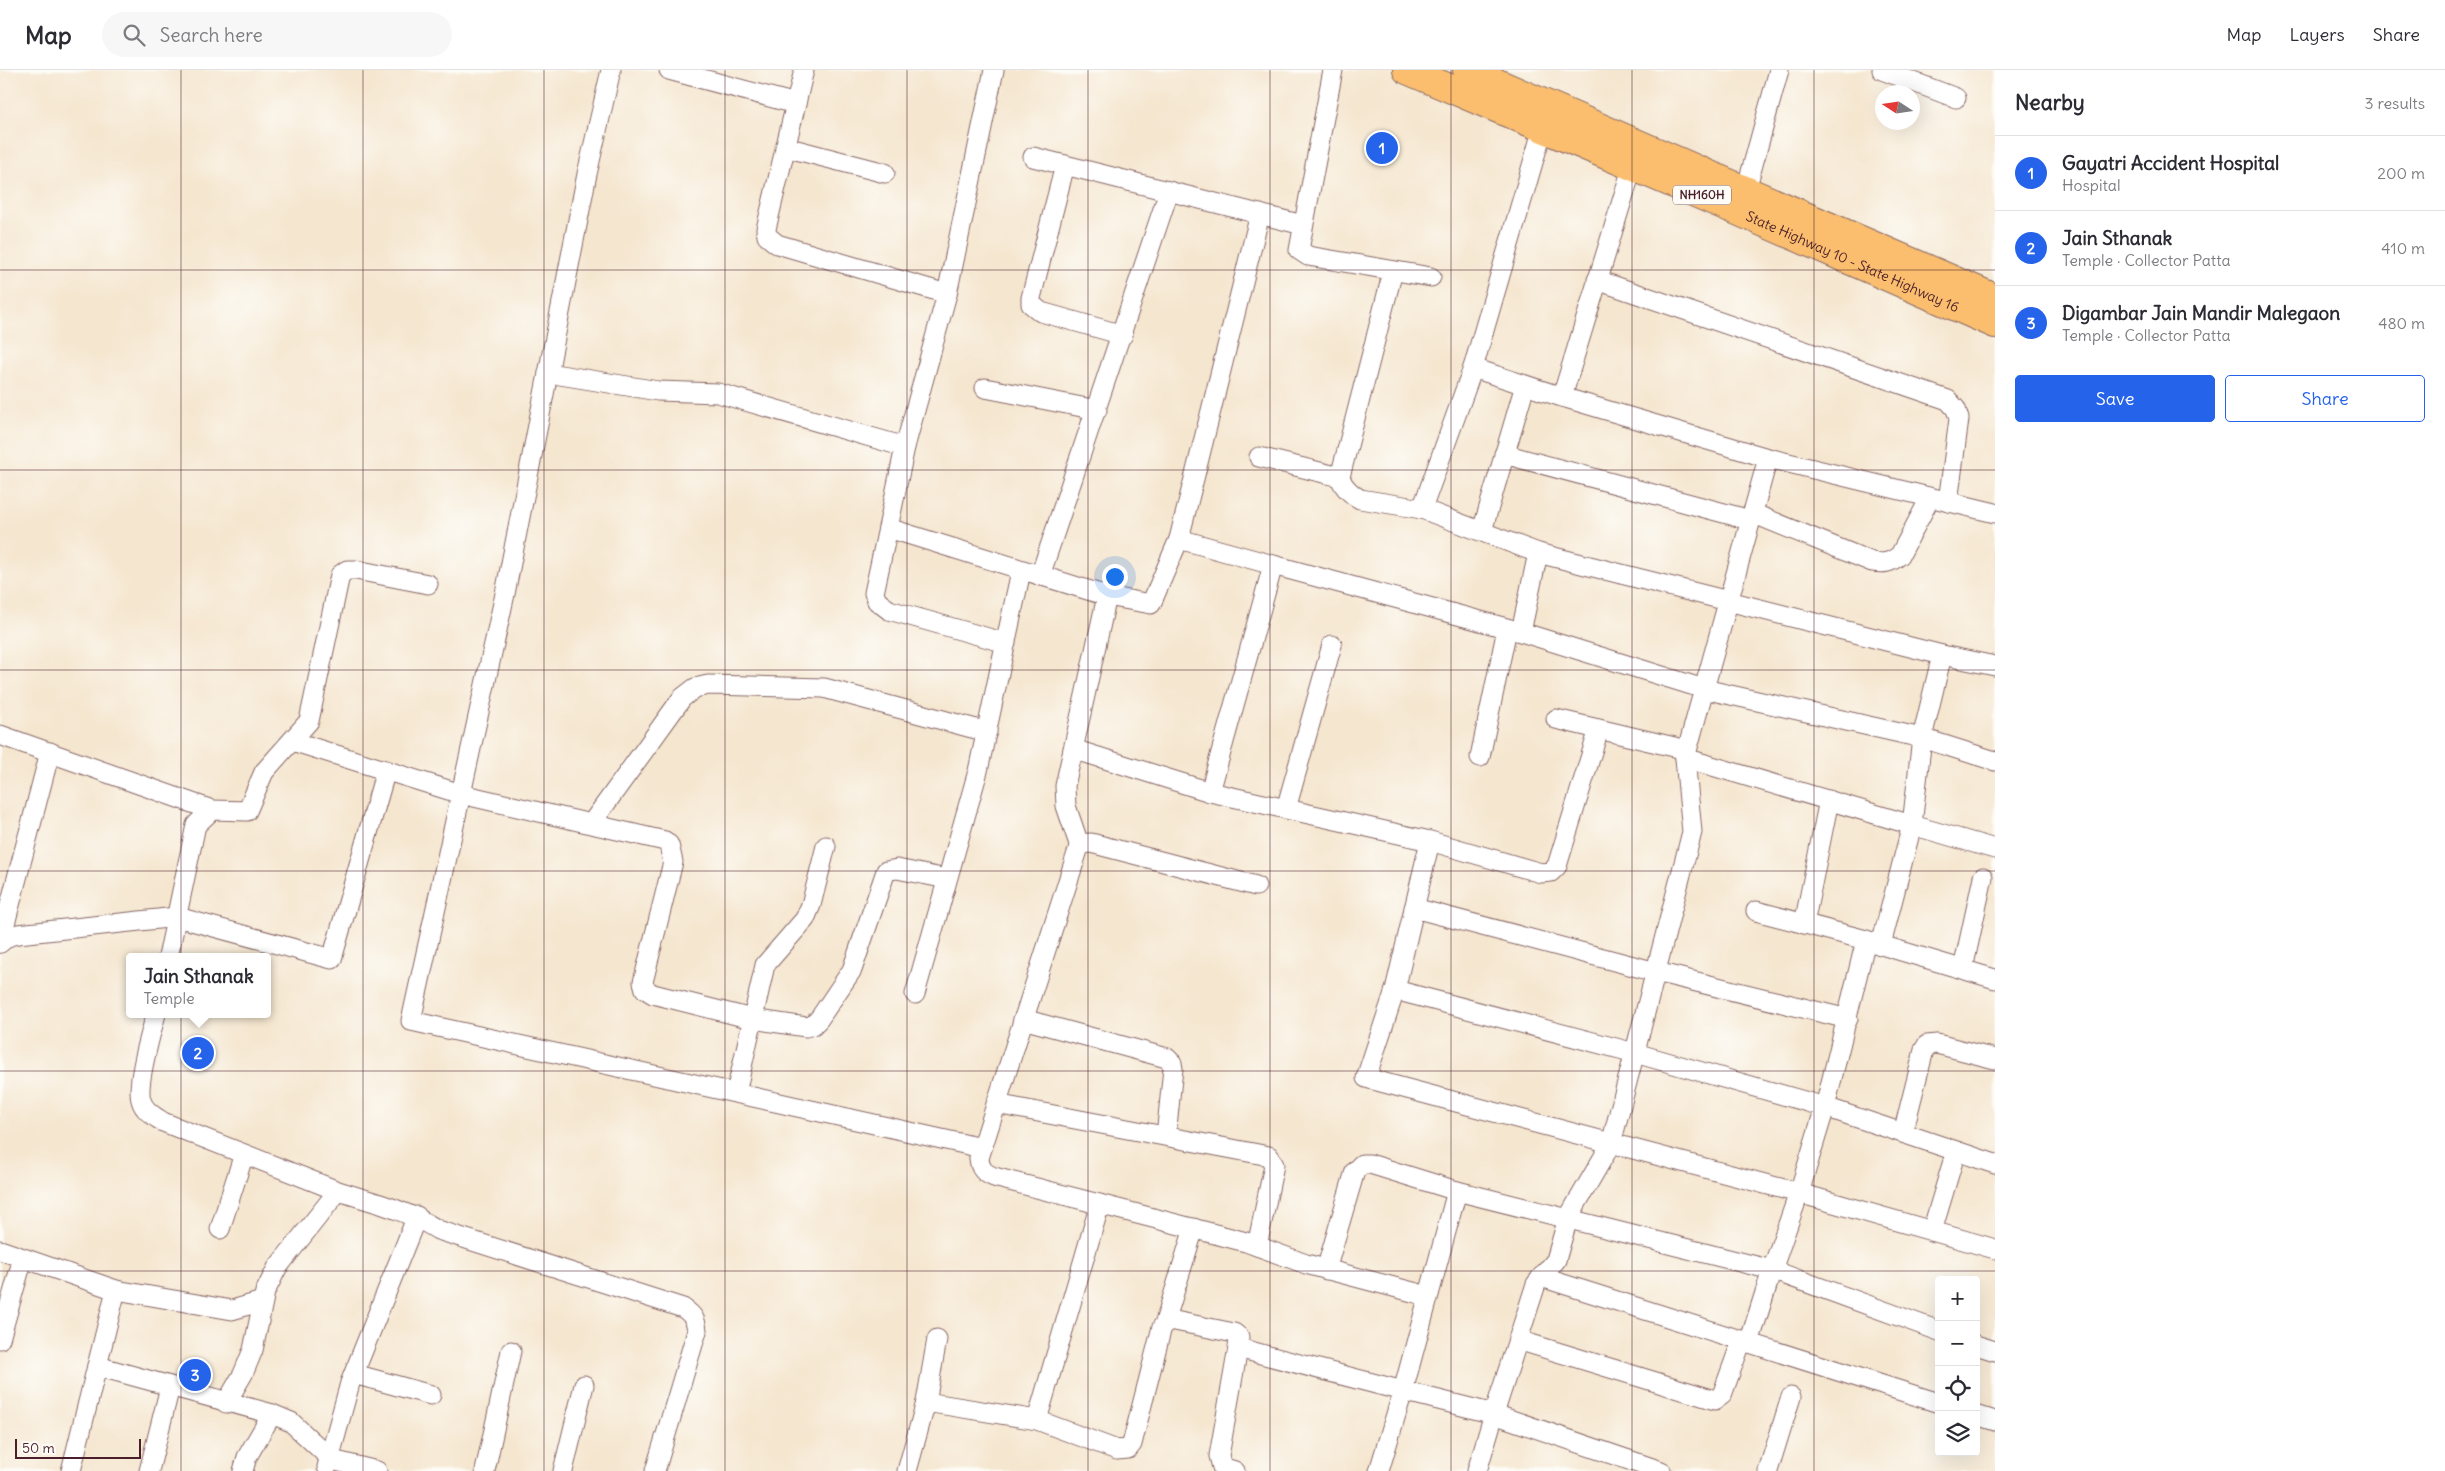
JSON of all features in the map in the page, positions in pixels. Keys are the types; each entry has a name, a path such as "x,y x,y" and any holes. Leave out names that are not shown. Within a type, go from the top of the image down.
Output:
{"highway":[{"name":"State Highway 10 - State Highway 16","path":"1407,70 1543,128 1746,190 1995,298"},
{"name":"State Highway 10 - State Highway 16","path":"1467,70 1636,155 1995,324"}],"street":[{"path":"611,70 587,174 505,594 411,1021 982,1148"},
{"path":"669,70 796,104"},
{"path":"804,70 766,229 771,240 777,244 947,294"},
{"path":"994,70 947,294 905,447 874,593 877,601 889,610 1006,643"},
{"path":"1333,70 1299,244 1302,254 1431,277"},
{"path":"1746,190 1780,70"},
{"path":"1882,70 1956,98"},
{"path":"1422,509 1473,368 1543,128"},
{"path":"786,147 885,172"},
{"path":"1562,397 1636,155"},
{"path":"1033,157 1303,225"},
{"path":"1065,165 1031,304 1041,312 1122,335"},
{"path":"1040,576 1169,191"},
{"path":"888,528 1107,596 1151,604 1179,539 1260,214"},
{"path":"1393,271 1340,477 1347,489 1360,499 1422,509 1538,553 1942,655 1995,666"},
{"path":"1504,454 1751,517 1882,564 1892,562 1900,555 1939,500 1959,419 1956,409 1948,400 1597,280"},
{"path":"1473,368 1562,397 1768,458 1995,513"},
{"path":"548,373 658,391 718,393 905,447"},
{"path":"1482,531 1525,385"},
{"path":"985,388 1097,410"},
{"path":"1260,457 1340,477"},
{"path":"1477,1471 1536,1284 1556,1260 1568,1218 1611,1144 1692,832 1686,754 1768,458"},
{"path":"1179,539 1514,631 1704,689 1922,738 1995,762"},
{"path":"1480,757 1514,631 1538,553"},
{"path":"1210,792 1273,565"},
{"path":"0,735 212,810 248,811 264,772 310,721 340,575 347,570 356,570 428,584"},
{"path":"915,994 987,732 1021,570"},
{"path":"1107,596 1073,749 1065,796 1066,806 1079,844 982,1148 980,1167 986,1174 1194,1228 1258,1246 1326,1270 1428,1296"},
{"path":"1286,809 1332,645"},
{"path":"1518,1340 1714,1400 1722,1395 1746,1342 1799,1193 1825,1107 1848,1019 1912,825 1922,738 1942,655"},
{"path":"591,824 682,698 695,688 721,685 824,688 987,732"},
{"path":"1556,719 1599,729 1686,754 1829,800 1995,849"},
{"path":"1073,749 1210,792 1430,842 1541,873 1551,872 1557,866 1599,729"},
{"path":"292,741 461,794 665,841 670,845 672,862 643,982 645,990 653,994 752,1019 806,1026 813,1025 819,1019 852,970 886,871 897,869 947,879"},
{"path":"0,943 50,752"},
{"path":"0,943 9,936 18,934 176,917 332,959 386,770"},
{"path":"1804,924 1829,800"},
{"path":"169,953 196,825 212,810"},
{"path":"1430,842 1394,990 1366,1078 1799,1193 1995,1249"},
{"path":"1079,844 1091,843 1256,886"},
{"path":"736,1093 765,965 808,913 826,846"},
{"path":"1963,969 1983,878"},
{"path":"1414,908 1656,972 1848,1019"},
{"path":"1756,911 1874,943 1995,979"},
{"path":"1394,990 1635,1053 1825,1107 1995,1164"},
{"path":"155,1018 140,1085 141,1100 149,1113 163,1122 338,1191 417,1216 438,1230 683,1308 691,1314 696,1321 697,1331 655,1471"},
{"path":"1023,1019 1167,1058 1172,1063 1173,1069 1166,1136"},
{"path":"1902,1133 1924,1050 1927,1045 1937,1044 1995,1059"},
{"path":"996,1104 1263,1154 1272,1160 1274,1165 1258,1246"},
{"path":"1932,1231 1956,1151"},
{"path":"220,1229 244,1154"},
{"path":"1326,1270 1358,1166 1370,1164 1456,1191 1772,1270 1935,1330"},
{"path":"226,1403 243,1374 253,1350 264,1292 277,1268 338,1191"},
{"path":"1379,1471 1403,1391 1456,1191"},
{"path":"1036,1420 1100,1204"},
{"path":"328,1464 354,1374 417,1216"},
{"path":"926,1402 1036,1420 1117,1450 1128,1449 1132,1444 1162,1327 1194,1228"},
{"path":"0,1250 116,1290 232,1310 262,1301"},
{"path":"0,1339 23,1258"},
{"path":"1542,1277 1935,1402"},
{"path":"71,1471 116,1290"},
{"path":"1165,1322 1170,1320 1234,1333 1239,1337 1219,1456 1222,1467 1235,1471"},
{"path":"907,1471 926,1402 937,1339"},
{"path":"1980,1346 1995,1351"},
{"path":"1238,1348 1494,1414 1661,1471"},
{"path":"485,1471 511,1351"},
{"path":"97,1366 226,1403 272,1414 291,1422 328,1464 377,1471"},
{"path":"354,1374 431,1395"},
{"path":"564,1471 584,1385"},
{"path":"149,1471 170,1387"},
{"path":"1768,1471 1790,1397"},
{"path":"243,1471 247,1457 272,1414"},
{"path":"1980,1416 1995,1421"}],"place":[{"name":"Gayatri Accident Hospital","path":"1382,148"},
{"name":"Jain Sthanak","path":"198,1053"},
{"name":"Digambar Jain Mandir Malegaon","path":"195,1375"}]}
